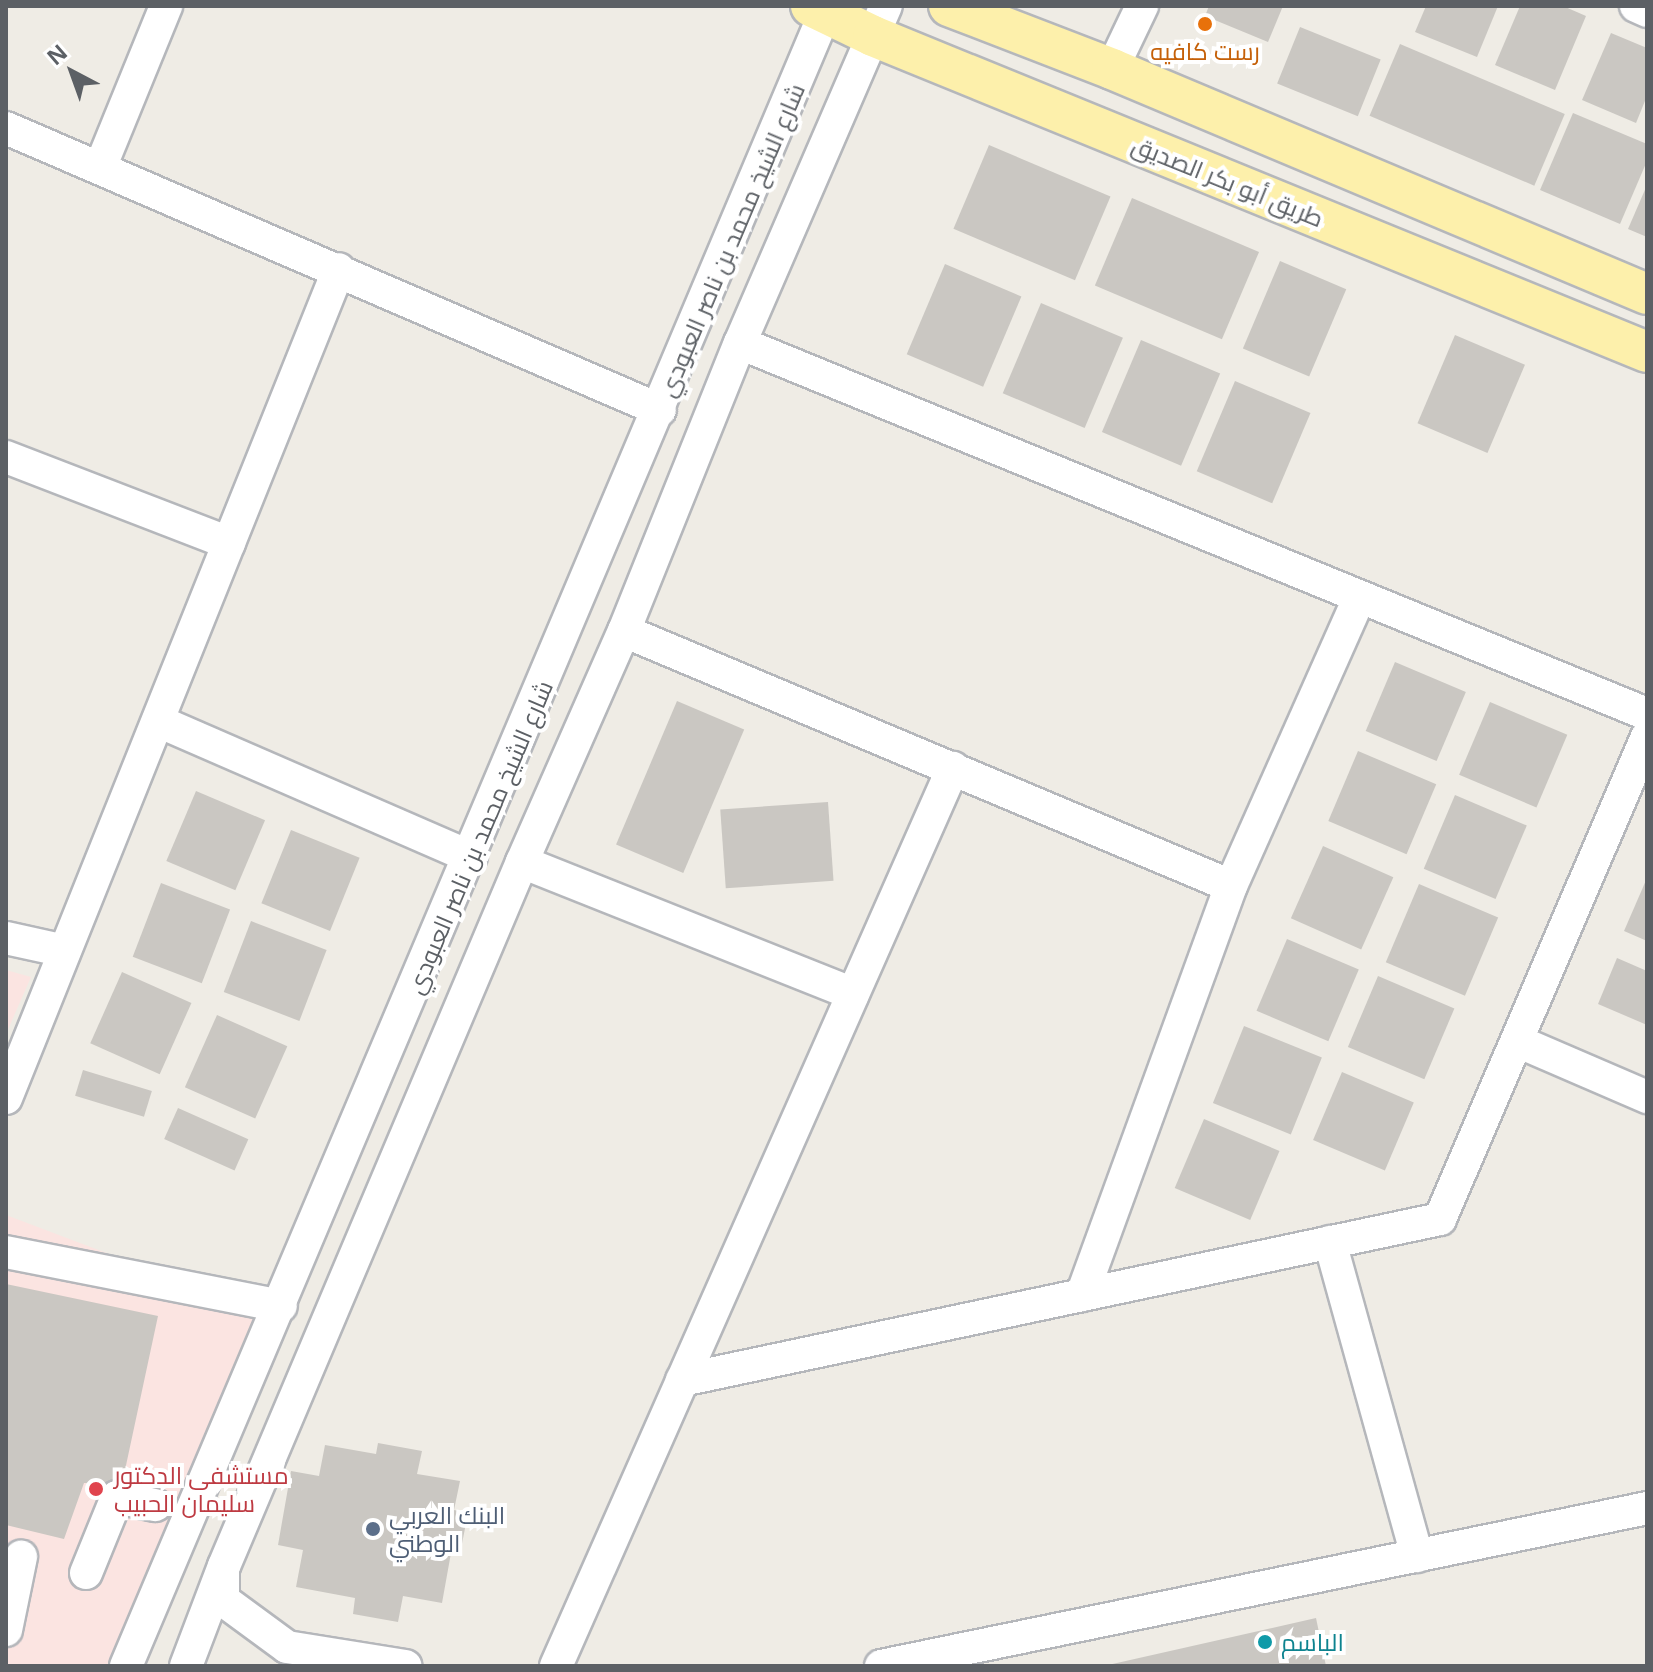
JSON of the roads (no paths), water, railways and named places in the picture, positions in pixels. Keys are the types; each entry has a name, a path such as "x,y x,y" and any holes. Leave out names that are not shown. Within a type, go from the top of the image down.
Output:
{"main road":[{"path":"949,6 1112,69 1647,294"},
{"name":"طريق أبو بكر الصديق","path":"822,8 880,21 1647,352"}],"street":[{"path":"100,168 166,6"},
{"path":"1112,69 1142,6"},
{"path":"1636,6 1647,11"},
{"name":"شارع الشيخ محمد بن ناصر العبودي","path":"126,1666 660,410 822,8"},
{"name":"شارع الشيخ محمد بن ناصر العبودي","path":"186,1666 224,1566 522,862 624,631 740,343 880,21"},
{"path":"6,128 660,410"},
{"path":"6,1098 339,269"},
{"path":"740,343 1647,714"},
{"path":"6,457 229,543"},
{"path":"1082,1295 1231,886 1359,598"},
{"path":"624,631 1231,886"},
{"path":"158,721 471,857"},
{"path":"682,1380 1440,1219 1647,737"},
{"path":"556,1666 953,768"},
{"path":"522,862 853,994"},
{"path":"6,938 65,951"},
{"path":"1517,1041 1647,1097"},
{"path":"1330,1242 1417,1556"},
{"path":"6,1252 281,1306"},
{"path":"86,1573 117,1497 155,1505"},
{"path":"881,1666 1647,1508"},
{"path":"6,1630 21,1557"},
{"path":"224,1566 223,1600 287,1647 405,1666"}],"place":[{"name":"رست كافيه","path":"1205,24"},
{"name":"مستشفى الدكتور سليمان الحبيب","path":"96,1489"},
{"name":"البنك العربي الوطني","path":"373,1529"},
{"name":"الباسم","path":"1265,1642"}]}
